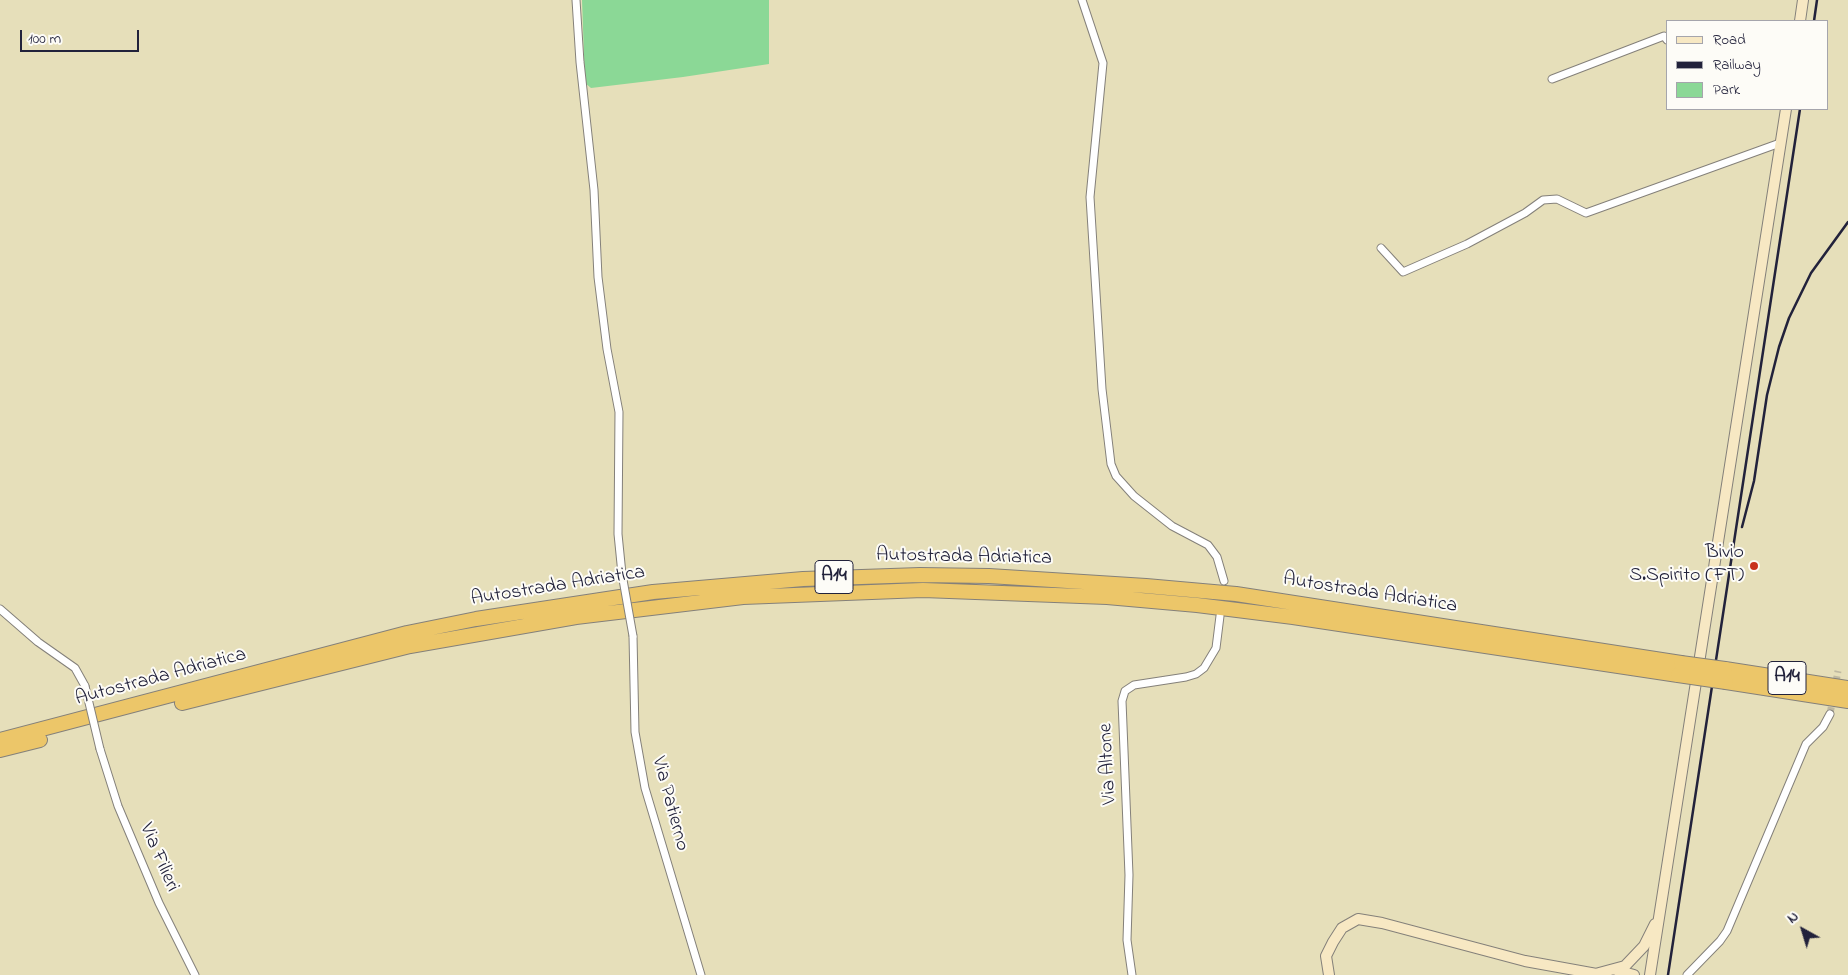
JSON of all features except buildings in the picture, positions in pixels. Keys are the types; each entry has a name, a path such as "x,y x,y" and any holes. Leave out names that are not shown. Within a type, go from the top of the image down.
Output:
{"highway":[{"name":"Autostrada Adriatica","path":"0,740 389,638 476,618 653,592 803,579 920,575 989,576 1236,594 1679,669"},
{"name":"Autostrada Adriatica","path":"0,750 410,646 576,617 742,597 923,590 1107,597 1293,617 1726,676 1848,688"},
{"name":"Autostrada Adriatica","path":"1726,676 1848,701"}],"main road":[{"path":"1800,20 1803,0"},
{"path":"1650,975 1786,110"},
{"path":"1327,974 1326,956 1333,942 1342,928 1358,919 1382,923 1524,961 1600,974 1625,966 1644,946 1660,914"},
{"path":"1615,970 1634,975"}],"street":[{"name":"Via Patierno","path":"576,0 579,53 594,190 598,277 607,349 619,412 618,534 622,574 633,636 634,732 645,788 701,975"},
{"path":"1082,0 1103,63 1090,197 1102,389 1110,464 1116,476 1134,496 1172,526 1208,545 1217,558 1224,581"},
{"path":"1552,79 1664,36 1666,39"},
{"path":"1381,248 1403,272 1467,244 1525,213 1543,200 1557,198 1586,213 1780,143"},
{"name":"Via Filieri","path":"0,609 38,642 75,668 85,686 100,749 118,806 159,903 194,975"},
{"name":"Via Altone","path":"1132,975 1127,940 1129,875 1122,701 1125,691 1134,686 1186,677 1196,674 1204,668 1216,648 1220,616"},
{"path":"1687,975 1720,941 1726,931 1806,744 1823,727 1830,714"}],"green space":[{"path":"582,0 769,0 769,64 591,88 585,83"}],"tunnel":[{"path":"1830,714 1838,671"}],"railway":[{"path":"1814,20 1817,0"},
{"path":"1668,975 1800,110"},
{"path":"1742,527 1754,481 1767,395 1779,347 1789,318 1811,273 1848,222"}],"place":[{"name":"Bivio S.Spirito (FT)","path":"1754,566"}]}
